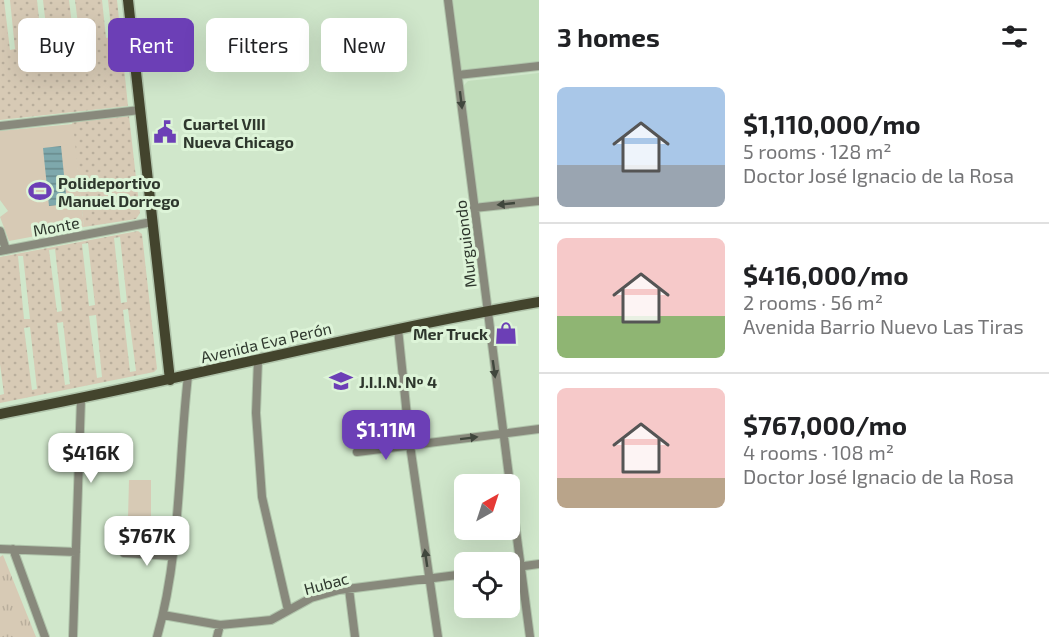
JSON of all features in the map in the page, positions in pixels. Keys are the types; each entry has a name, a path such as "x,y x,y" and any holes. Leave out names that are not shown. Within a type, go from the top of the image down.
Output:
{"main road":[{"path":"128,0 170,380"},
{"name":"Avenida Eva Perón","path":"0,414 170,380 398,328 539,302"}],"street":[{"name":"Murguiondo","path":"448,0 509,474"},
{"path":"458,75 539,66"},
{"path":"0,126 140,110"},
{"path":"474,208 539,201"},
{"name":"Monte","path":"3,250 152,222"},
{"path":"0,231 3,250"},
{"path":"398,328 410,445 438,637"},
{"path":"258,360 256,413 262,496 288,610"},
{"path":"157,637 163,615 172,556 188,376"},
{"path":"73,637 81,399"},
{"path":"357,452 539,429"},
{"path":"0,549 76,552"},
{"path":"13,549 45,637"},
{"path":"124,553 172,556"},
{"path":"520,567 539,564"},
{"name":"Murguiondo","path":"520,567 530,637"},
{"name":"Hubac","path":"163,615 220,625 271,620 311,598 349,590 454,576"},
{"path":"349,590 355,637"},
{"path":"217,637 220,625"}],"shaded area":[{"path":"453,0 539,0 539,65 464,72 461,67"},
{"path":"539,73 539,201 479,206 463,86 468,81"}],"green space":[{"path":"0,0 4,0 10,50 15,49 10,0 37,0 39,18 18,18 18,72 96,72 96,18 77,18 75,0 102,0 106,38 108,38 108,72 124,72 128,106 0,120"},
{"path":"43,0 69,0 71,18 45,18"},
{"path":"108,0 117,0 119,18 110,18"},
{"path":"129,116 140,213 136,219 84,227 72,122"},
{"name":"Polideportivo Manuel Dorrego","path":"73,124 84,227 9,241 0,217 8,211 0,200 0,131"},
{"path":"138,231 142,234 157,369 154,372 0,403 0,395 4,394 0,364 0,257","holes":["120,237 127,302 121,303 114,238","88,243 95,305 89,306 82,244","55,249 62,311 57,312 49,250","18,256 23,256 30,319 24,319","128,309 136,371 130,372 123,310","96,315 102,377 97,378 89,316","63,322 70,384 65,385 57,323","30,327 37,389 32,390 24,328"]},
{"path":"129,480 151,480 151,519 128,518"},
{"path":"3,555 36,637 0,637 0,557"}],"water":[{"path":"61,146 67,204 49,206 43,148"}],"place":[{"name":"Cuartel VIII Nueva Chicago","path":"165,132"},
{"name":"Polideportivo Manuel Dorrego","path":"40,191"},
{"name":"Mer Truck","path":"506,333"},
{"name":"J.I.I.N. Nº 4","path":"341,381"}]}
